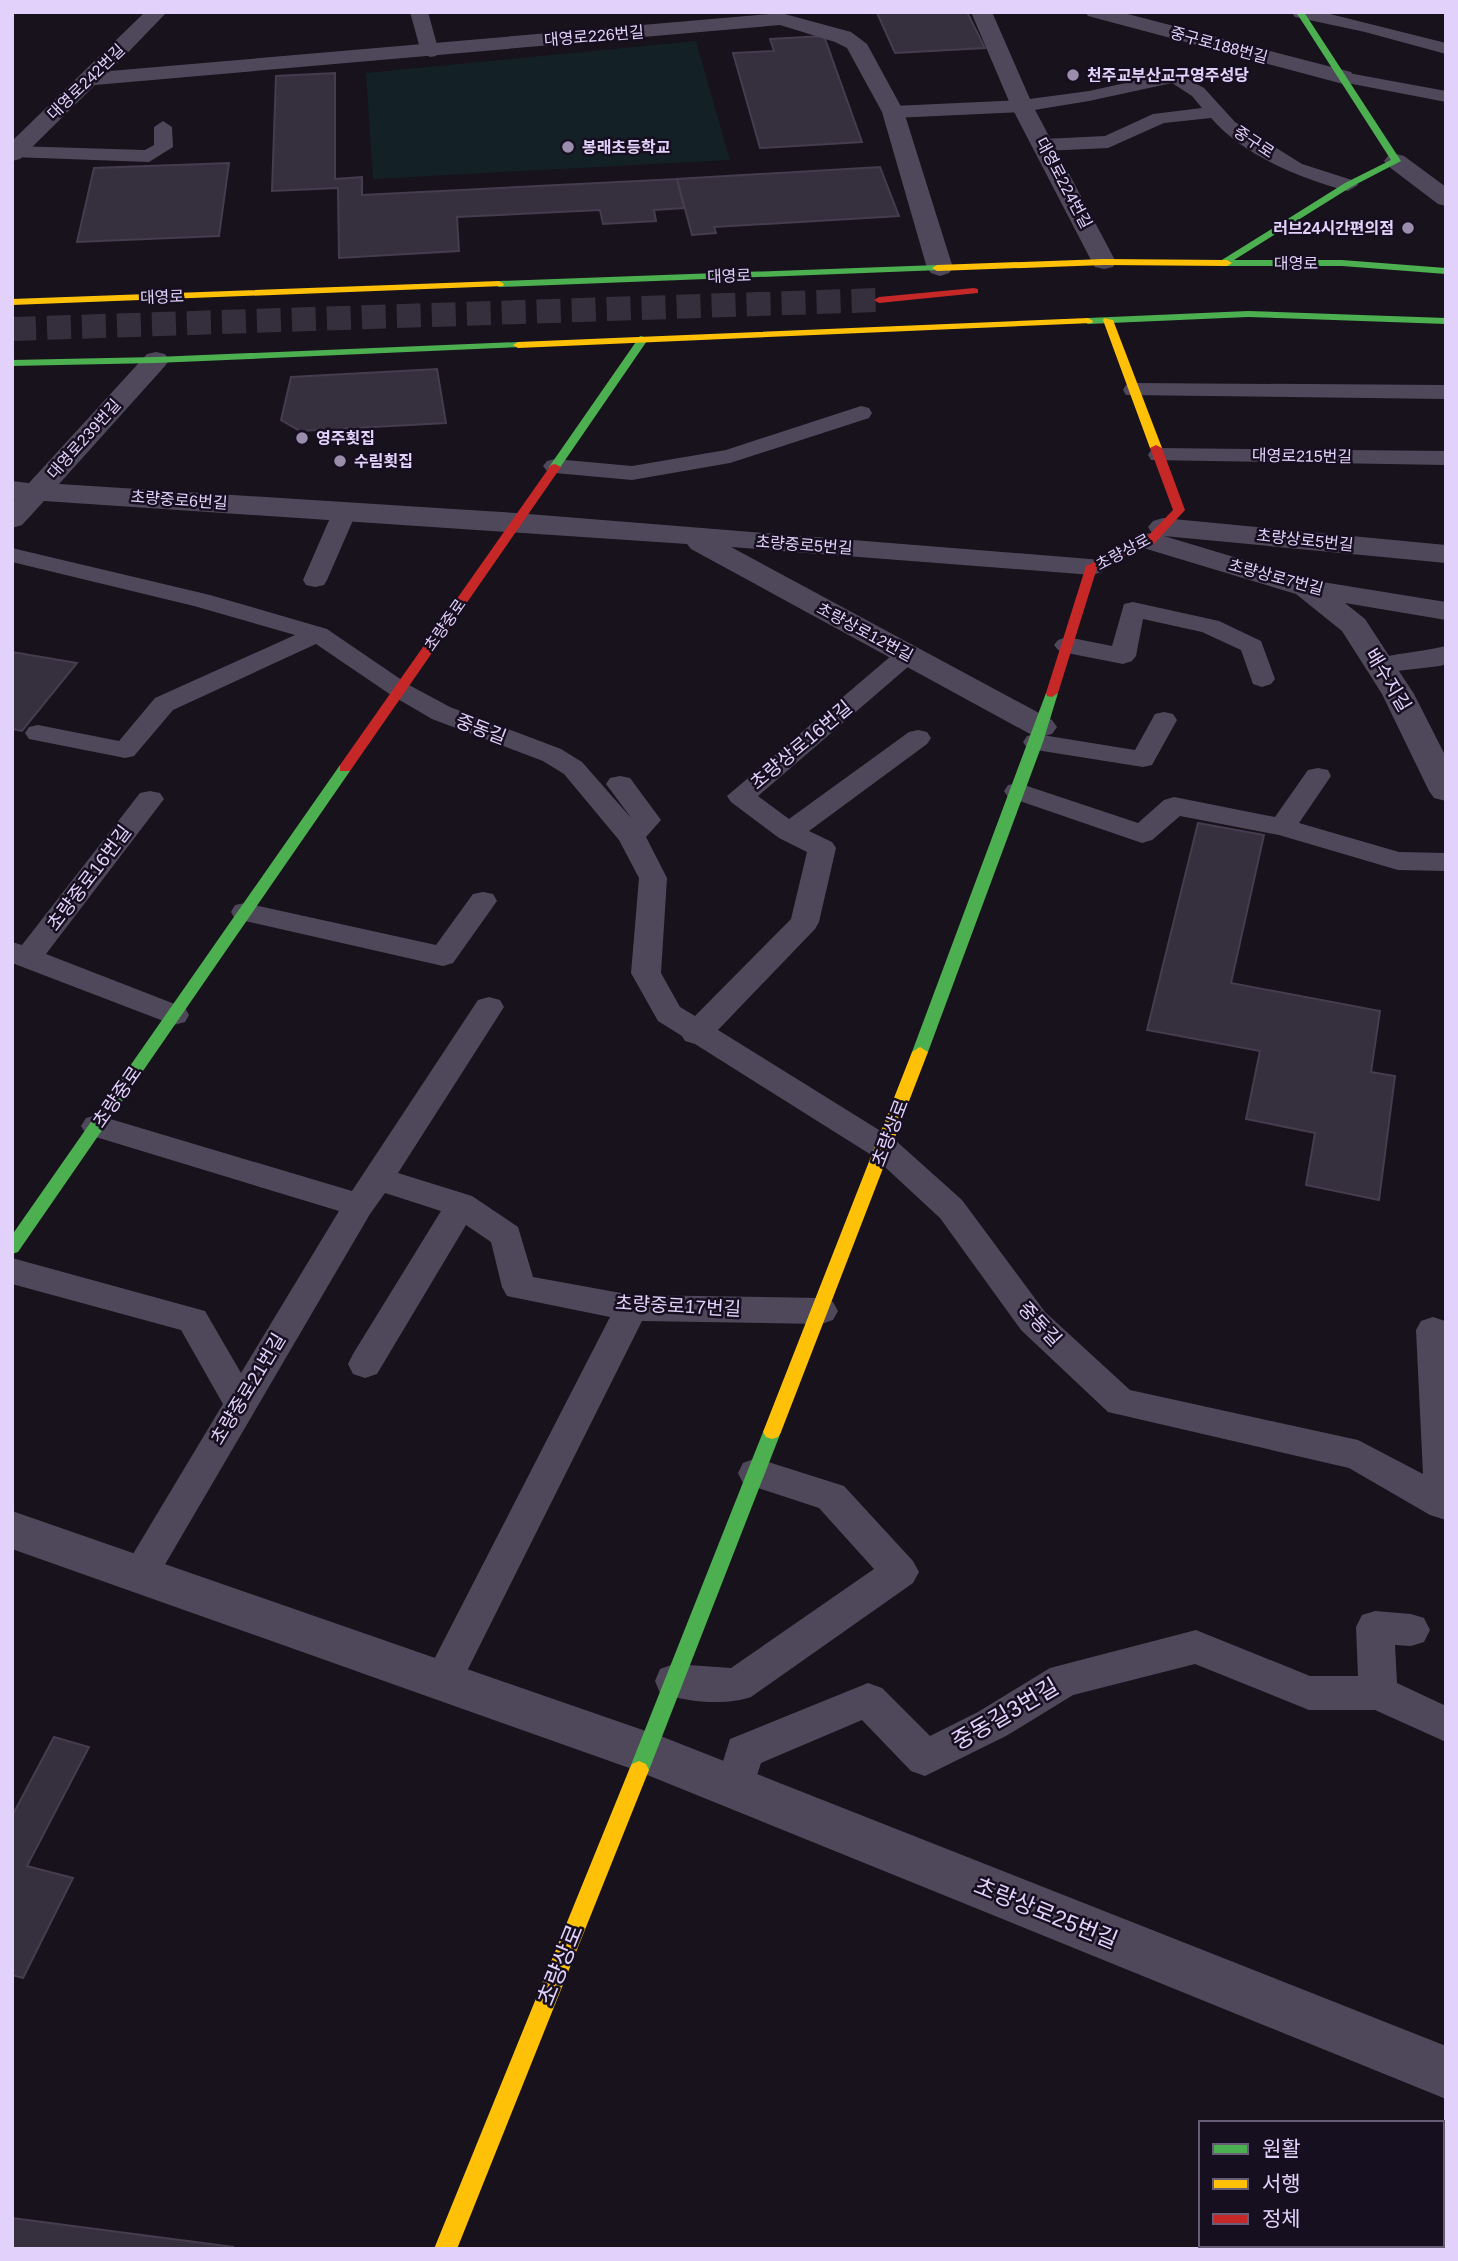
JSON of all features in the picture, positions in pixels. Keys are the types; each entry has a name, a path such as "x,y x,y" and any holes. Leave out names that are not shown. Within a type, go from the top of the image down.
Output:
{"main road":[{"path":"1222,263 1348,185 1396,161 1300,13"},
{"name":"대영로","path":"12,302 940,268 1101,270 1222,263 1342,263 1446,271"},
{"path":"989,297 879,300 989,297"},
{"path":"1043,306 1446,321"},
{"path":"12,363 156,360 1248,314"},
{"name":"초량상로","path":"445,2249 646,1752 884,1149 1039,735 1092,566 1157,534 1179,510 1108,320"},
{"name":"초량중로","path":"12,1248 644,338"}],"street":[{"name":"대영로242번길","path":"13,153 157,12"},
{"name":"대영로224번길","path":"981,12 1022,106 1090,230 1101,270"},
{"name":"중구로188번길","path":"1095,12 1125,15 1343,77"},
{"name":"대영로226번길","path":"90,79 430,52 537,32 781,19 843,37 856,44 893,112 940,268"},
{"path":"1396,161 1446,199"},
{"name":"대영로239번길","path":"12,519 25,491 156,360"},
{"name":"초량중로6번길","path":"25,491 516,522"},
{"name":"초량중로5번길","path":"516,522 1092,566"},
{"name":"초량상로5번길","path":"1157,534 1446,554"},
{"name":"초량상로7번길","path":"1157,534 1306,588 1446,611"},
{"name":"초량상로12번길","path":"689,536 907,655 1039,735"},
{"name":"배수지길","path":"1306,588 1354,625 1398,694 1446,791"},
{"path":"12,1530 646,1752"},
{"name":"초량상로25번길","path":"646,1752 1446,2073"}],"lane":[{"path":"419,12 430,52"},
{"path":"1300,13 1368,27 1446,49"},
{"name":"중구로","path":"1022,106 1088,96 1175,77 1198,92 1228,126 1295,169 1348,185"},
{"path":"1343,77 1446,97"},
{"path":"893,112 1022,106"},
{"path":"1044,145 1108,142 1160,118 1214,112"},
{"name":"대영로242번길","path":"13,153 149,156 164,147 163,127"},
{"path":"1134,390 1446,391"},
{"path":"555,466 632,473 730,456 861,413"},
{"name":"대영로215번길","path":"1159,455 1446,458"},
{"path":"315,580 345,511"},
{"name":"중동길","path":"12,555 201,600 318,634 400,690 453,719 552,755 573,768 631,836 653,878 646,973 669,1014 696,1034 884,1149 951,1209 1033,1321 1120,1402 1358,1455 1444,1505"},
{"path":"1067,645 1123,656 1133,609 1210,626 1252,646 1262,679"},
{"path":"38,733 125,750 164,704 318,634"},
{"path":"1380,665 1446,654"},
{"name":"초량상로16번길","path":"696,1034 805,922 822,848 789,832 741,796 907,655"},
{"path":"1039,735 1143,759 1164,720"},
{"path":"789,832 918,738"},
{"path":"1282,827 1318,776"},
{"path":"620,784 647,820 631,836"},
{"path":"1018,791 1142,834 1174,806 1282,827 1398,861 1446,862"},
{"name":"초량중로16번길","path":"150,799 20,955 174,1016"},
{"path":"245,912 443,956 483,901"},
{"path":"368,1192 489,1007"},
{"name":"초량중로17번길","path":"97,1126 368,1192 461,1205 506,1236 519,1287 632,1308 821,1311"},
{"name":"초량중로21번길","path":"140,1574 368,1192"},
{"path":"365,1364 461,1205"},
{"path":"12,1270 194,1320 240,1403"},
{"path":"442,1681 632,1308"},
{"path":"1433,1331 1444,1505"},
{"path":"674,1681 737,1685 900,1572 831,1497 756,1473"},
{"path":"1378,1693 1375,1627 1411,1630"},
{"name":"중동길3번길","path":"735,1787 744,1752 868,1700 925,1758 992,1724 1064,1680 1196,1647 1309,1693 1378,1693 1446,1725"}],"shaded area":[{"path":"696,41 730,160 373,179 366,73"}],"building":[{"path":"967,12 985,48 895,53 877,13"},
{"path":"824,36 862,142 760,148 733,53 774,51 770,39"},
{"path":"335,73 335,179 362,177 362,195 677,179 684,208 654,210 656,221 603,224 600,210 457,217 459,251 339,258 338,188 272,191 276,76"},
{"path":"229,163 219,236 77,242 94,168"},
{"path":"880,167 899,216 714,227 716,233 692,235 677,179"},
{"path":"437,369 446,423 300,431 281,420 291,377"},
{"path":"12,652 77,663 22,731 12,729"},
{"path":"1198,823 1264,835 1231,983 1380,1011 1371,1072 1395,1076 1379,1200 1306,1185 1315,1133 1246,1119 1260,1051 1147,1030"},
{"path":"54,1737 89,1747 27,1866 73,1878 23,1978 12,1975 12,1816"},
{"path":"12,2218 233,2247 233,2249 12,2249"}],"tunnel":[{"path":"12,329 879,300"}],"traffic: fast":[{"path":"1222,263 1348,185 1396,161 1300,12"},
{"path":"1227,263 1342,263 1446,271"},
{"path":"499,284 937,268"},
{"path":"1088,321 1248,314 1446,321"},
{"path":"555,467 644,338"},
{"path":"12,363 156,360 518,345"},
{"path":"920,1052 1052,693"},
{"path":"12,1248 345,768"},
{"path":"639,1770 772,1432"}],"traffic: slow":[{"path":"937,268 1104,262 1227,263"},
{"path":"12,302 499,284"},
{"path":"1108,320 1156,448"},
{"path":"518,345 1088,321"},
{"path":"772,1432 920,1052"},
{"path":"445,2249 639,1770"}],"traffic: jam":[{"path":"879,300 974,291"},
{"path":"1052,693 1092,566 1150,541 1179,510 1156,448"},
{"path":"345,768 555,467"}],"place":[{"name":"천주교부산교구영주성당","path":"1073,75"},
{"name":"봉래초등학교","path":"568,147"},
{"name":"러브24시간편의점","path":"1408,228"},
{"name":"영주횟집","path":"302,438"},
{"name":"수림횟집","path":"340,461"}]}
